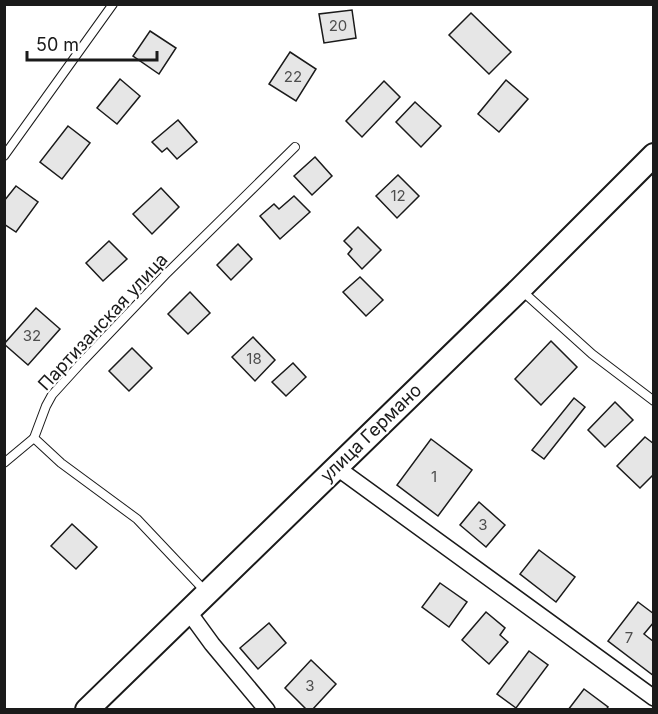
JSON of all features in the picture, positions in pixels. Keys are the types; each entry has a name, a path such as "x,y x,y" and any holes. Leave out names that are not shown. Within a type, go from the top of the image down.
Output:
{"main road":[{"name":"улица Германо","path":"87,710 520,289 654,155"}],"street":[{"path":"336,467 654,698"},
{"path":"188,611 212,644 267,710"}],"lane":[{"path":"4,156 113,4"},
{"name":"Партизанская улица","path":"34,438 52,395 165,275 295,147"},
{"path":"520,289 592,354 654,401"},
{"path":"4,463 34,438 61,463 137,519 206,593"}],"building":[{"path":"352,10 356,38 324,43 319,14"},
{"path":"471,13 511,52 489,74 449,35"},
{"path":"150,31 176,48 159,74 133,56"},
{"path":"290,52 316,69 296,101 269,84"},
{"path":"120,79 140,96 117,124 97,108"},
{"path":"506,80 528,99 499,132 478,114"},
{"path":"384,81 400,97 362,137 346,121"},
{"path":"415,102 441,126 421,147 396,122"},
{"path":"178,120 197,142 177,159 167,148 162,152 152,142"},
{"path":"68,126 90,143 62,179 40,162"},
{"path":"315,157 332,176 312,195 294,176"},
{"path":"398,175 419,196 397,218 376,196"},
{"path":"16,186 38,202 16,232 4,224 4,201"},
{"path":"161,188 179,207 152,234 133,214"},
{"path":"294,196 310,212 280,239 260,216 274,204 279,209"},
{"path":"358,227 381,250 362,269 348,254 352,249 344,241"},
{"path":"109,241 127,259 103,281 86,263"},
{"path":"238,244 252,259 231,280 217,265"},
{"path":"360,277 383,300 366,316 343,292"},
{"path":"190,292 210,313 188,334 168,314"},
{"path":"36,308 60,329 28,365 4,344"},
{"path":"253,337 275,360 255,381 232,357"},
{"path":"551,341 577,367 541,405 515,379"},
{"path":"132,348 152,368 129,391 109,371"},
{"path":"293,363 306,377 286,396 272,382"},
{"path":"574,398 585,407 544,459 532,450"},
{"path":"615,402 633,420 605,447 588,430"},
{"path":"645,437 654,444 654,474 640,488 617,466"},
{"path":"431,439 472,470 438,516 397,485"},
{"path":"479,502 505,525 486,547 460,525"},
{"path":"72,524 97,547 76,569 51,546"},
{"path":"539,550 575,577 556,602 520,574"},
{"path":"440,583 467,602 449,627 422,607"},
{"path":"638,602 654,614 654,622 644,634 654,642 654,676 608,641"},
{"path":"486,612 505,628 500,635 508,642 489,664 462,640"},
{"path":"269,623 286,643 258,669 240,648"},
{"path":"529,651 548,665 516,708 497,694"},
{"path":"311,660 336,684 312,710 307,710 285,688"},
{"path":"584,689 608,707 606,710 568,710"}]}
